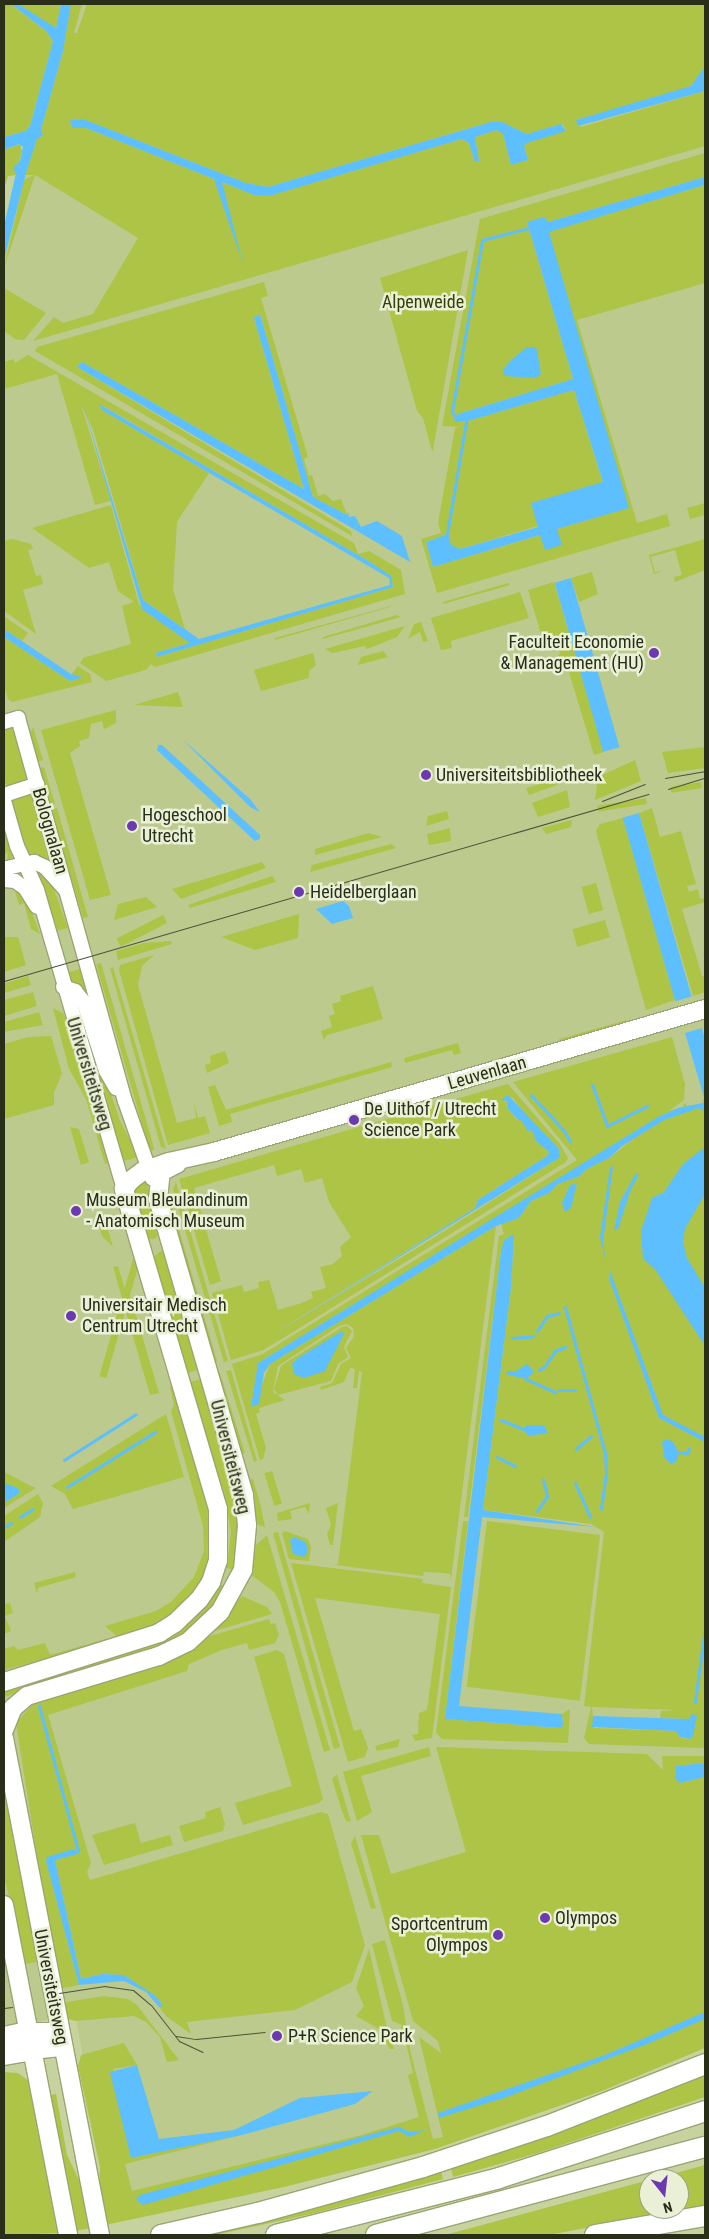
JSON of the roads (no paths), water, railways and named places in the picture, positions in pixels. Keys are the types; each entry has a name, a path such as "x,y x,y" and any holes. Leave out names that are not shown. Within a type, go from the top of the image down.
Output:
{"highway":[{"path":"4,2037 29,2033"},
{"path":"4,2055 29,2033"},
{"path":"161,2235 284,2206 423,2167 547,2126 705,2064"},
{"path":"276,2235 499,2178 705,2111"},
{"path":"376,2235 700,2148"},
{"path":"595,2235 705,2216"}],"main road":[{"name":"Leuvenlaan","path":"149,1168 181,1161 701,1010"},
{"name":"Leuvenlaan","path":"158,1200 161,1172 181,1161"},
{"path":"124,1189 136,1174 149,1168"},
{"name":"Universiteitsweg","path":"4,1682 158,1632 174,1623 199,1600 211,1582 218,1561 218,1509 124,1189"},
{"name":"Universiteitsweg","path":"4,1730 13,1708 27,1696 159,1656 188,1642 220,1612 243,1570 247,1525 244,1495 158,1200"},
{"name":"Universiteitsweg","path":"4,1738 100,2235"},
{"name":"Universiteitsweg","path":"4,1905 68,2235"},
{"path":"29,2033 61,2040"}],"street":[{"name":"Bolognalaan","path":"4,722 18,718 85,958"},
{"path":"4,795 37,784"},
{"name":"Bolognalaan","path":"4,801 17,846 14,868 37,890 55,959"},
{"path":"14,868 34,862 45,867 65,890"},
{"path":"4,880 15,881 25,888 42,914"},
{"name":"Universiteitsweg","path":"85,958 125,1101 149,1168 158,1200"},
{"name":"Universiteitsweg","path":"55,959 124,1189"},
{"path":"63,987 75,992 84,1002 106,1071 125,1101"}],"water":[{"path":"11,4 18,4 56,28 61,4 71,4 63,51 41,130 43,135 37,139 26,173 4,260 4,226 16,173 13,168 20,161 23,147 19,144 4,150 4,137 26,131 30,126 53,41 46,31"},
{"path":"705,66 705,91 578,126 576,120 691,86"},
{"path":"83,119 246,183 268,187 491,122 502,122 527,134 561,124 566,131 527,143 524,146 528,160 511,165 503,134 497,130 475,137 479,161 475,162 469,143 462,139 269,196 254,195 222,182 243,264 214,179 86,128 72,128 70,120"},
{"path":"705,177 705,185 549,232 629,508 557,529 562,545 545,550 540,535 433,567 426,542 448,534 451,545 460,549 538,527 531,503 603,482 574,390 468,421 454,422 458,414 573,379 527,222 544,217 548,222"},
{"path":"260,314 313,497 347,515 348,512 349,517 355,516 361,527 377,521 402,536 410,562 77,367 82,362 304,489 254,318"},
{"path":"527,347 535,347 537,350 541,374 536,378 505,376 503,370 510,361"},
{"path":"82,401 143,600 199,639 390,585 389,578 102,410 99,404 370,562 391,576 393,587 157,657 156,653 190,643 142,609"},
{"path":"571,578 620,747 603,752 555,583"},
{"path":"4,629 71,674 83,677 70,681 4,637"},
{"path":"181,738 250,799 260,812 250,807"},
{"path":"158,745 162,745 260,835 260,839 255,841 157,750"},
{"path":"639,813 692,997 675,1001 623,818"},
{"path":"343,901 349,906 353,918 332,924 316,909"},
{"path":"702,1028 705,1040 705,1112 699,1108 664,1120 622,1146 609,1158 585,1170 580,1176 558,1184 549,1193 531,1201 519,1218 496,1226 270,1364 264,1373 259,1404 251,1407 258,1363 658,1117 678,1108 703,1103 704,1097 685,1033"},
{"path":"508,1095 559,1149 559,1158 270,1337 475,1208 478,1200 547,1156 549,1152 536,1141 532,1130 528,1131 521,1120 518,1120 508,1109 507,1101 501,1100"},
{"path":"705,1147 705,1194 685,1229 683,1242 687,1258 705,1288 705,1346 655,1269 643,1259 641,1231 652,1198 664,1192 683,1164"},
{"path":"613,1166 603,1242 606,1262 600,1237 610,1168"},
{"path":"636,1173 639,1175 631,1189 618,1229 614,1230 620,1202"},
{"path":"577,1183 571,1208 565,1212 562,1203 570,1185"},
{"path":"514,1234 511,1288 483,1510 596,1527 482,1517 459,1706 562,1714 563,1726 560,1728 445,1719 501,1251 504,1240"},
{"path":"610,1271 663,1415 705,1437 705,1442 659,1418 610,1281"},
{"path":"342,1331 344,1334 325,1371 304,1378 294,1374 292,1364 298,1358"},
{"path":"527,1364 534,1372 526,1379 506,1374 507,1371 516,1371"},
{"path":"527,1425 544,1425 548,1433 528,1436 523,1429"},
{"path":"667,1439 673,1442 679,1453 676,1462 671,1464 664,1457 662,1442"},
{"path":"7,1484 18,1488 20,1493 4,1503 4,1485"},
{"path":"294,1537 306,1542 308,1552 304,1557 293,1554 290,1540"},
{"path":"692,1714 697,1716 693,1736 690,1739 680,1737 676,1731 592,1727 593,1716 689,1719"},
{"path":"705,1763 705,1777 680,1783 675,1778 676,1766"},
{"path":"74,1849 77,1854 55,1860 81,1979 102,1974 124,1975 154,1995 162,2004 160,2008 146,1992 124,1981 79,1985 46,1861 47,1857"},
{"path":"705,2012 705,2019 647,2044 507,2097 439,2118 438,2113 605,2055"},
{"path":"137,2065 159,2139 234,2130 300,2098 373,2091 355,2104 242,2135 131,2158 110,2072"},
{"path":"399,2127 410,2132 425,2130 410,2137 399,2131 143,2205 136,2199 140,2195"}],"waterway":[{"path":"455,417 452,411 482,240 529,228"},
{"path":"447,534 466,422"},
{"path":"592,1084 607,1126 647,1106"},
{"path":"531,1095 565,1132 570,1142"},
{"path":"565,1307 605,1453 606,1473 601,1509"},
{"path":"537,1331 547,1316 559,1313"},
{"path":"512,1338 533,1336"},
{"path":"539,1370 544,1367 555,1351 565,1347"},
{"path":"526,1379 555,1392"},
{"path":"559,1390 575,1390"},
{"path":"64,1460 136,1414"},
{"path":"501,1420 523,1429"},
{"path":"67,1487 155,1432"},
{"path":"576,1449 591,1436"},
{"path":"679,1452 687,1453 689,1448"},
{"path":"497,1457 515,1466"},
{"path":"537,1511 547,1496 543,1479"},
{"path":"575,1483 590,1517"},
{"path":"20,1517 33,1509"},
{"path":"4,1527 11,1523"},
{"path":"695,1702 705,1627"},
{"path":"39,1706 78,1851 75,1852"}],"tram line":[{"path":"665,778 705,771"},
{"path":"668,789 705,778"},
{"path":"602,801 645,784"},
{"path":"4,981 648,794"},
{"path":"59,1993 104,1986 133,1990 151,2005 179,2041 203,2052"},
{"path":"4,2008 12,2007"},
{"path":"176,2036 196,2039 265,2032"}],"place":[{"name":"Faculteit Economie & Management (HU)","path":"654,653"},
{"name":"Universiteitsbibliotheek","path":"426,775"},
{"name":"Hogeschool Utrecht","path":"132,826"},
{"name":"Heidelberglaan","path":"299,892"},
{"name":"De Uithof / Utrecht Science Park","path":"354,1120"},
{"name":"Museum Bleulandinum - Anatomisch Museum","path":"76,1211"},
{"name":"Universitair Medisch Centrum Utrecht","path":"71,1316"},
{"name":"Olympos","path":"545,1918"},
{"name":"Sportcentrum Olympos","path":"498,1935"},
{"name":"P+R Science Park","path":"277,2036"}],"park label":[{"name":"Alpenweide","path":"423,302"}]}
